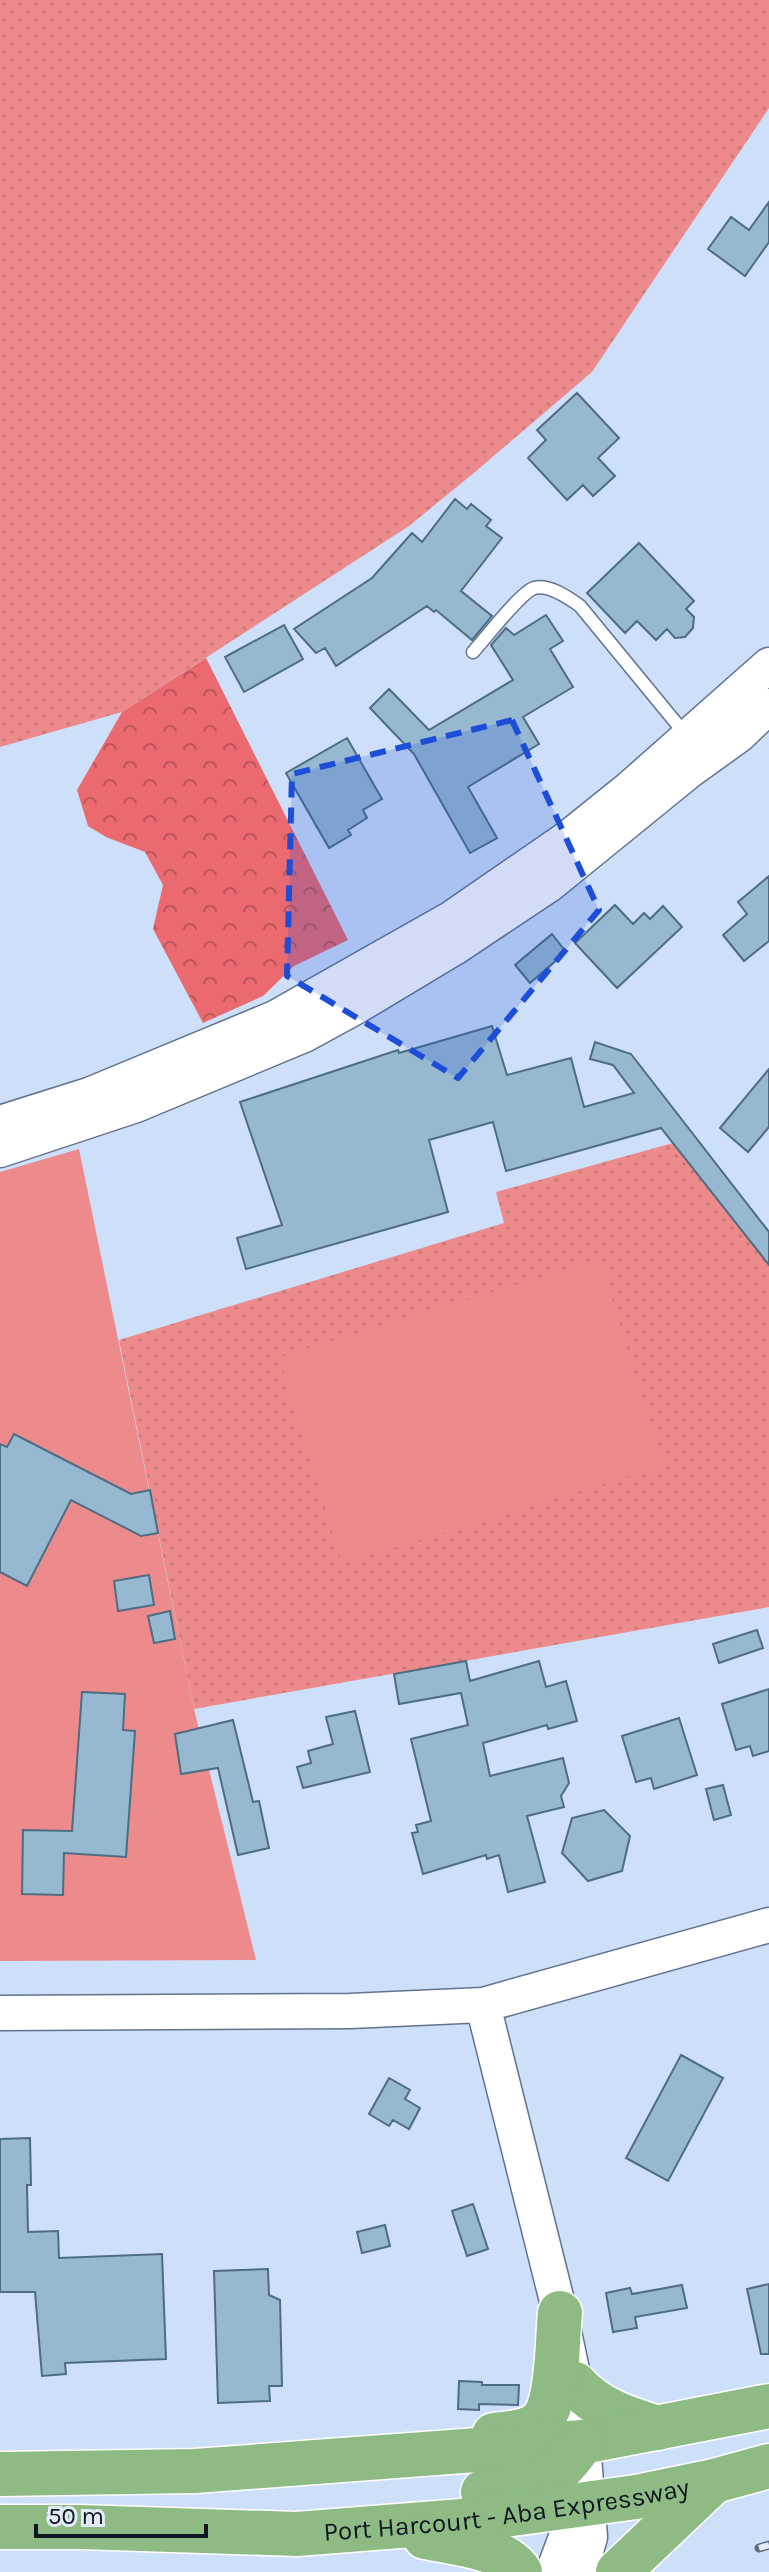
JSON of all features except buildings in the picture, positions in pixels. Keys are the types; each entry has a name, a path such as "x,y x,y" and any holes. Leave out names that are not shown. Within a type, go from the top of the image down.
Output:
{"highway":[{"path":"422,2454 483,2437 516,2432 533,2427 542,2420 553,2390 560,2313"},
{"path":"575,2384 588,2399 622,2417 660,2428"},
{"path":"0,2474 195,2471 583,2442 769,2406"},
{"path":"589,2505 610,2480 638,2463 769,2433"},
{"path":"297,2534 388,2507 519,2486 549,2478 583,2442"},
{"name":"Port Harcourt - Aba Expressway","path":"0,2527 297,2534 462,2521 589,2505 714,2481 769,2466"},
{"path":"618,2572 714,2481"},
{"path":"380,2527 472,2546 514,2563 520,2572"}],"street":[{"path":"0,1123 89,1095 288,1011 452,918 581,828 769,665"},
{"path":"0,1150 136,1105 304,1035 359,1005 454,948 550,884 689,771 739,735 769,706"},
{"path":"0,2013 350,2011 483,2005 769,1925"},
{"path":"483,2005 575,2384 590,2537 580,2572"},
{"path":"553,2572 565,2540 589,2505"}],"lane":[{"path":"473,652 532,589 538,587 565,595 580,606 688,737"}],"highlighted area":[{"path":"512,720 599,910 458,1078 287,976 292,774"}],"shaded area":[{"path":"0,0 769,0 769,108 592,372 475,472 409,526 122,712 0,747"},
{"path":"673,1143 769,1265 769,1607 194,1709 119,1340 504,1223 496,1192"},
{"path":"79,1149 194,1709 256,1960 0,1961 0,1172"},
{"path":"600,1259 663,1466 342,1564 279,1357"}],"green space":[{"path":"206,658 348,940 294,966 263,996 203,1023 153,929 163,885 145,852 106,837 88,826 77,790 122,712"}],"railway":[{"path":"759,2548 769,2545"}]}
